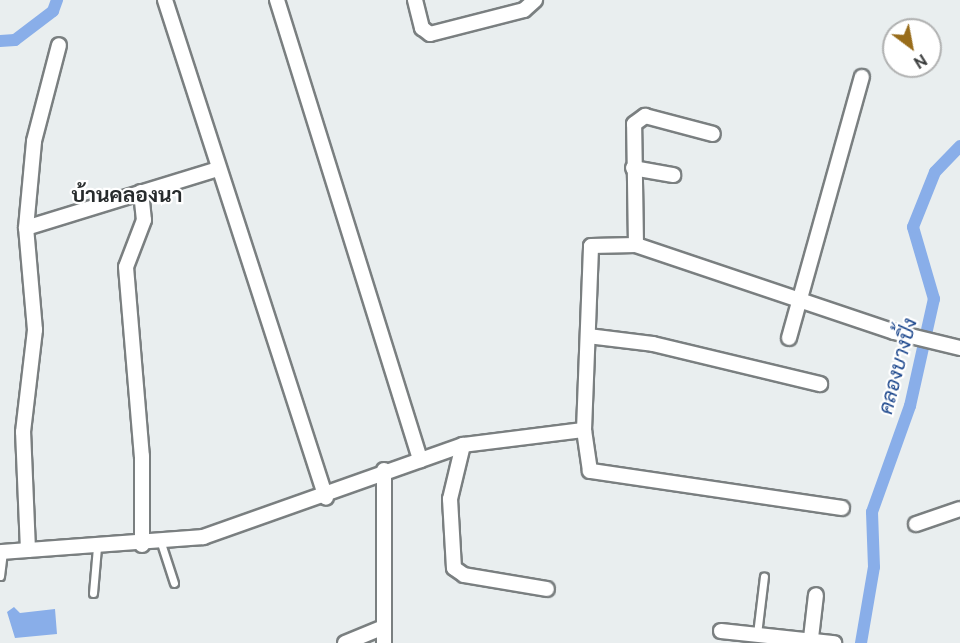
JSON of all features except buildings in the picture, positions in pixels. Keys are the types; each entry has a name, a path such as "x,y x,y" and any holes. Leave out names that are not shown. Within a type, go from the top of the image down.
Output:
{"street":[{"path":"165,0 326,498"},
{"path":"277,0 420,460"},
{"path":"414,0 422,28 430,34 524,10 535,0"},
{"path":"28,550 23,432 36,330 26,228 34,141 59,45"},
{"path":"789,338 862,77"},
{"path":"636,245 632,131 645,116 713,135"},
{"path":"633,168 673,175"},
{"path":"26,228 218,169"},
{"path":"141,192 144,220 126,267 142,456 142,545"},
{"path":"842,508 621,471 594,473 587,467 584,430 588,336 588,251 603,242 636,245 894,332 958,348"},
{"path":"588,336 652,344 820,384"},
{"path":"1,552 142,545 203,537 326,498 384,470 463,445 584,430"},
{"path":"463,445 450,499 454,568 464,575 547,588"},
{"path":"384,470 384,643"},
{"path":"916,524 960,509"},
{"path":"811,638 816,595"},
{"path":"345,643 384,627"},
{"path":"721,632 811,638 834,643"}],"lane":[{"path":"161,543 174,583"},
{"path":"93,593 97,547"},
{"path":"0,576 1,552"},
{"path":"757,634 764,576"}],"water":[{"path":"14,607 20,613 55,609 57,634 15,638 7,612"}],"waterway":[{"path":"0,41 15,40 53,11 57,0"},
{"name":"คลองบางปิ้ง","path":"861,643 874,567 872,512 910,406 934,299 913,227 935,172 960,146"}],"district":[{"name":"บ้านคลองนา","path":"127,194"}]}
